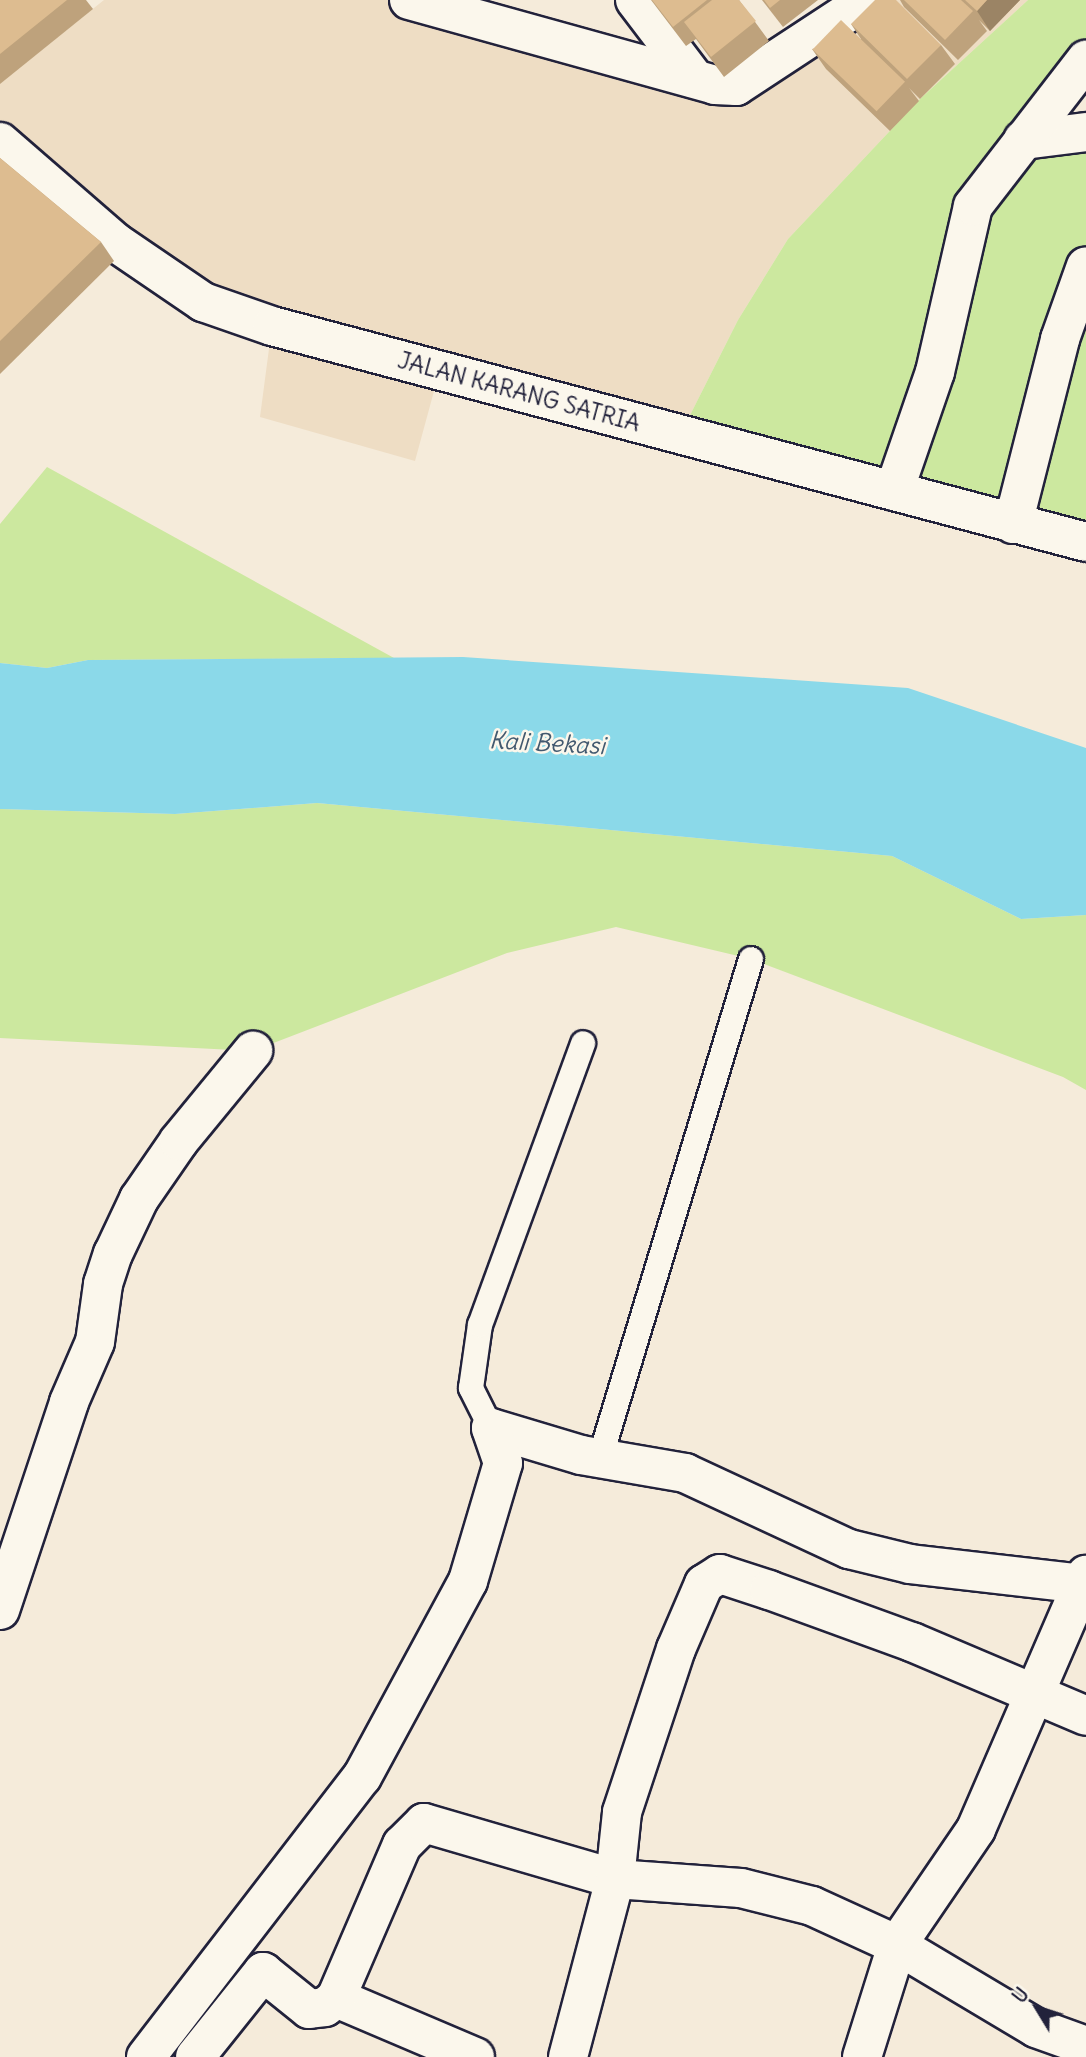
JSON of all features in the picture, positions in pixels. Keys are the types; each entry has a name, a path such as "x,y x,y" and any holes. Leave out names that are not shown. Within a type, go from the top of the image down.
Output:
{"street":[{"path":"409,0 692,75 715,85 736,86 867,0"},
{"path":"635,0 692,75"},
{"path":"894,491 935,372 973,206 1086,60"},
{"path":"1023,140 1086,132"},
{"name":"JALAN KARANG SATRIA","path":"0,142 115,242 203,302 272,326 1086,542"},
{"path":"1013,524 1060,339 1086,266"},
{"path":"1,1608 52,1450 95,1342 103,1284 113,1254 139,1199 179,1141 254,1051"},
{"path":"491,1428 546,1447 684,1472 849,1549 909,1564 1085,1579 1032,1691 1003,1771 976,1829 897,1945 862,2057"},
{"path":"146,2057 362,1777 468,1581 503,1463 491,1428"},
{"path":"568,2057 615,1880 622,1812 676,1649 704,1584 720,1574 912,1642 1086,1716"},
{"path":"195,2057 263,1972 309,2008 325,2007 336,1998 402,1845 424,1822 615,1880 761,1891 812,1906 897,1945 1036,2028 1086,2046"},
{"path":"336,1998 475,2057"}],"lane":[{"path":"601,1455 751,959"},
{"path":"491,1428 471,1388 481,1325 583,1043"}],"shaded area":[{"path":"104,0 409,0 715,85 853,0 1028,0 920,99 788,239 738,320 680,435 440,369 415,461 260,417 272,326 0,142 0,83"}],"green space":[{"path":"1028,0 1086,0 1086,60 1024,139 1086,132 1086,542 680,435 738,320 788,239 920,99"},
{"path":"47,467 394,658 88,660 47,668 0,663 0,524"},
{"path":"317,803 892,856 1021,919 1086,915 1086,1090 1063,1077 751,959 616,927 507,953 253,1051 0,1038 0,809 175,814"}],"water":[{"name":"Kali Bekasi","path":"463,657 908,688 1086,748 1086,915 1021,919 892,856 317,803 175,814 0,809 0,663 47,668 88,660"}],"building":[{"path":"0,0 67,0 0,54"},
{"path":"652,0 707,0 673,27"},
{"path":"712,0 739,0 756,21 711,57 684,22"},
{"path":"764,0 780,0 770,8"},
{"path":"875,0 896,0 941,45 907,79 851,24"},
{"path":"904,0 961,0 973,11 945,40"},
{"path":"965,0 987,0 977,11"},
{"path":"841,20 905,82 877,111 813,49"},
{"path":"0,158 101,242 0,341"}]}
